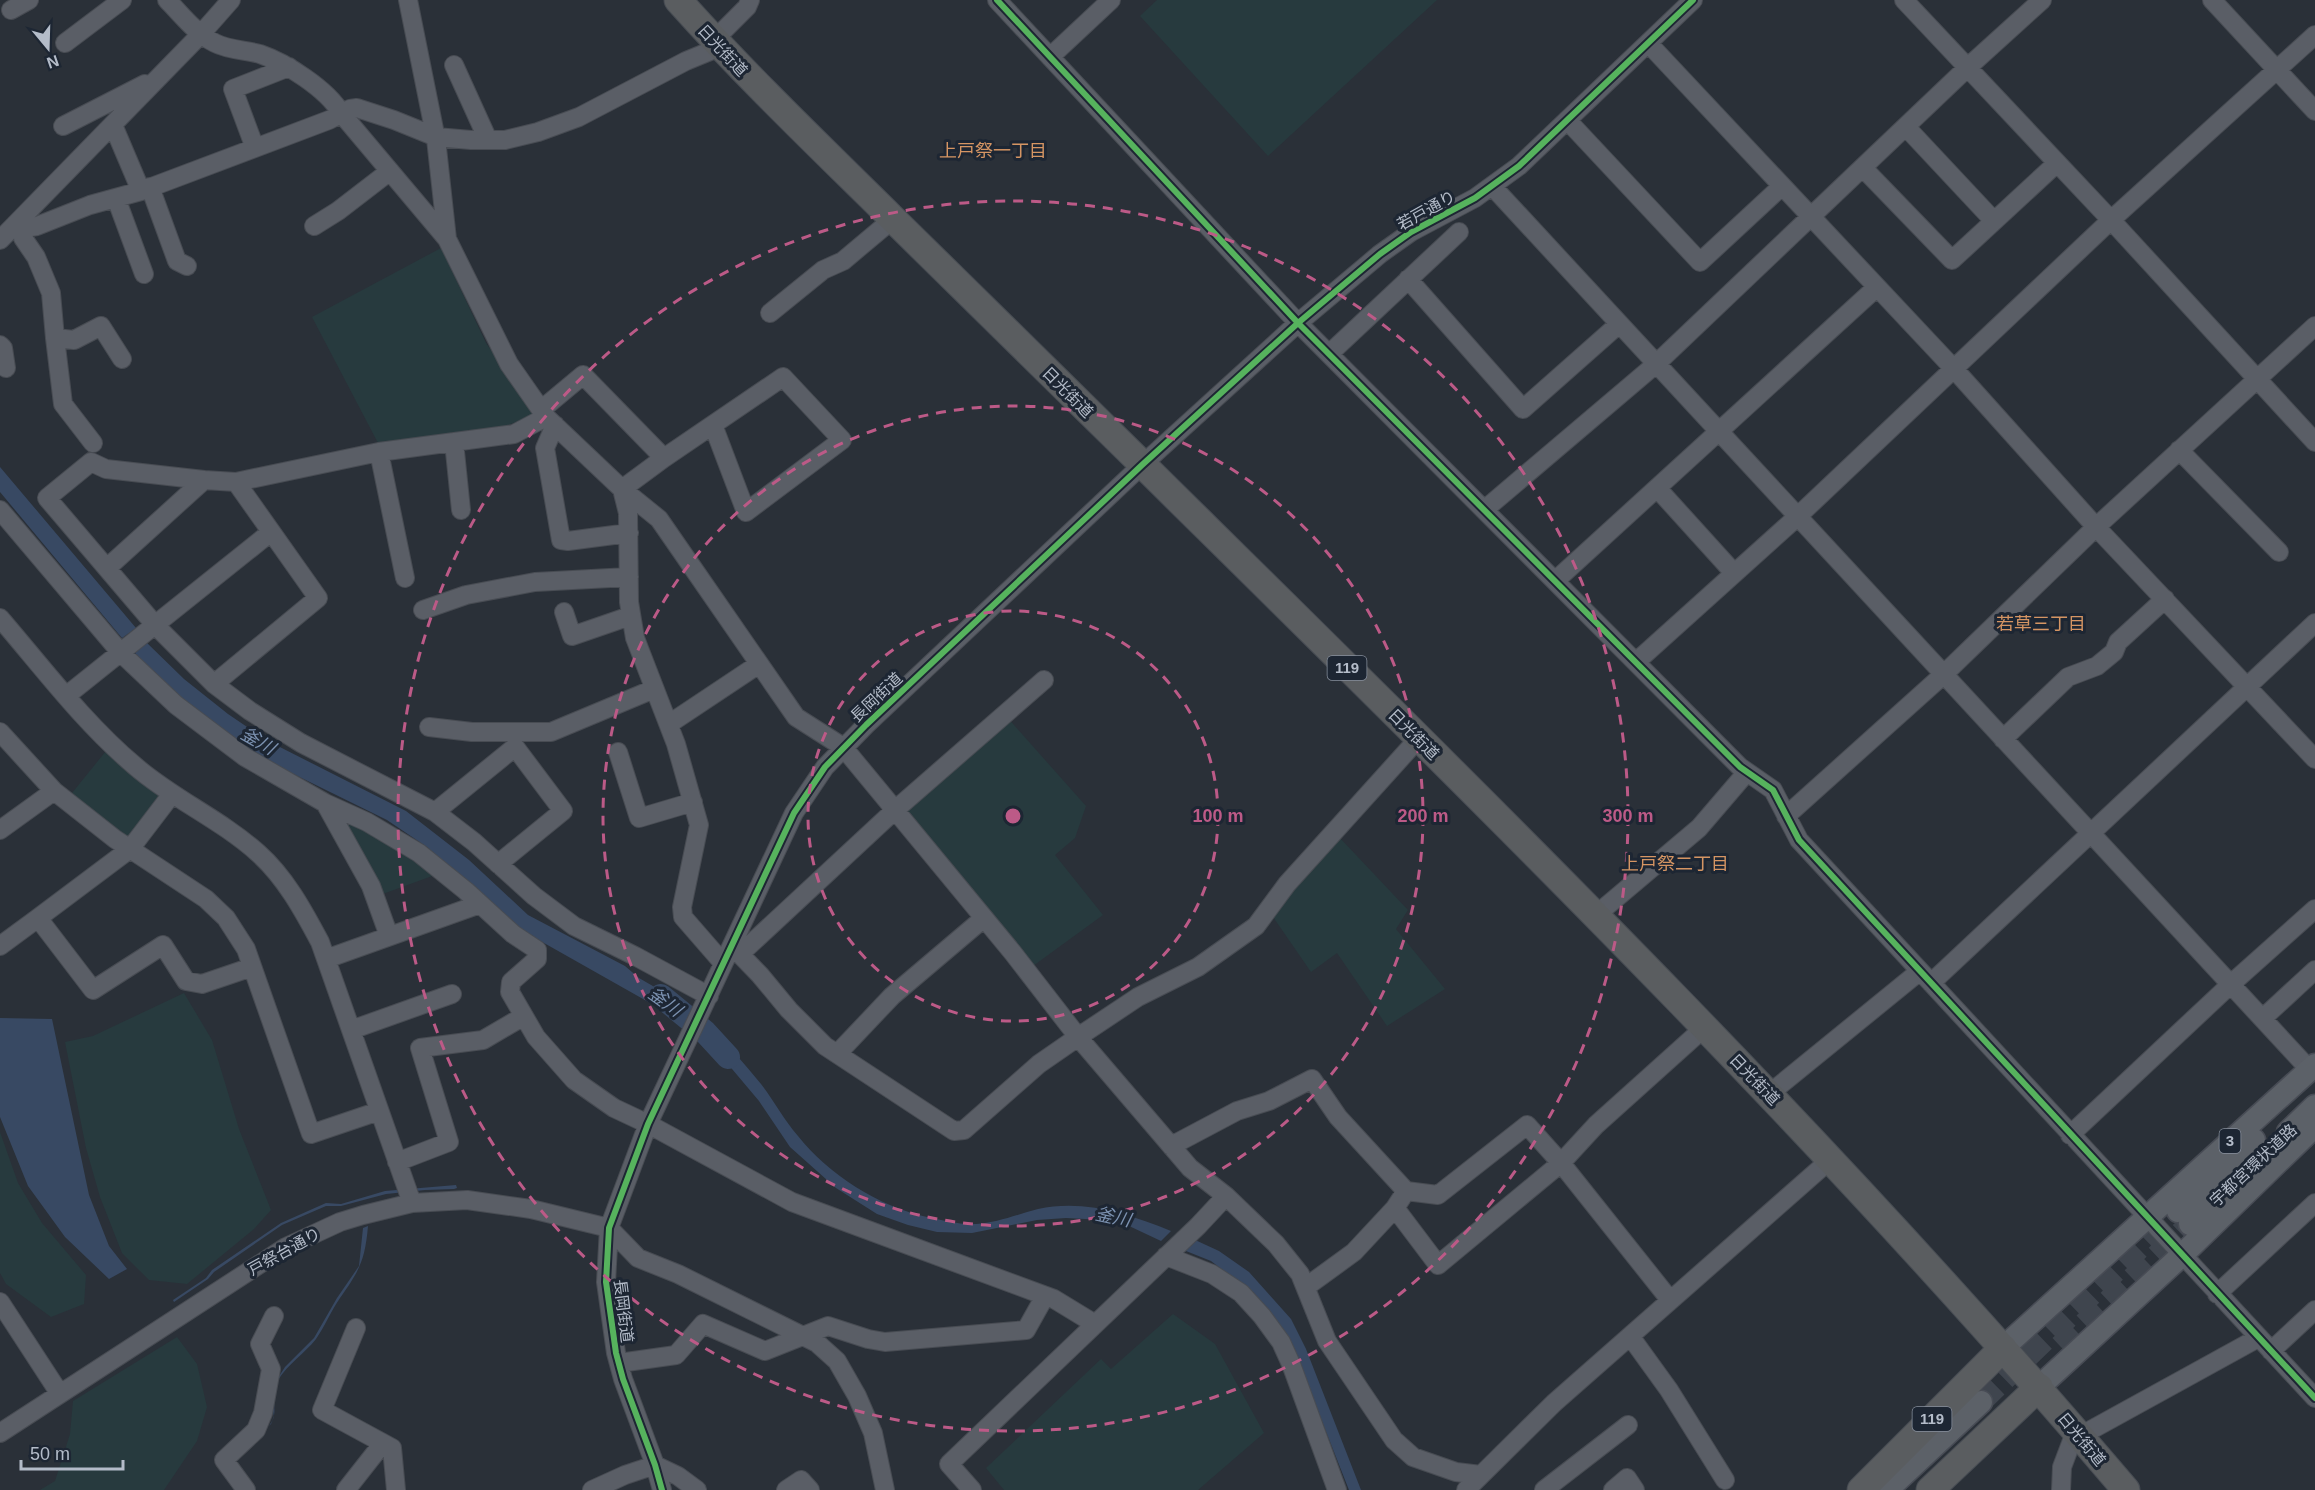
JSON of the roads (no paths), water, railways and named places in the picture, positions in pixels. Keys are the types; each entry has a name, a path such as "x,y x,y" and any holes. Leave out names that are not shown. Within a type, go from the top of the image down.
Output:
{"highway":[{"name":"日光街道","path":"678,0 772,101 1596,915 1705,1027 1831,1159 2003,1348 2126,1490"},
{"name":"119","path":"1861,1490 2003,1348"},
{"path":"1930,1490 2038,1387"}],"main road":[{"name":"3","path":"2003,1348 2146,1217 2313,1072"},
{"name":"宇都宮環状道路","path":"2313,1072 2184,1218 2315,1106"},
{"path":"2038,1387 2182,1255 2315,1126"},
{"path":"1887,1490 1986,1407 1910,1490"}],"street":[{"path":"11,10 29,0"},
{"path":"65,43 122,0"},
{"path":"167,0 201,34 216,44 260,54 289,67 335,103 447,239 509,364 548,417 622,489 659,519 796,717 843,747 984,918 1078,1037 1190,1168 1226,1196 1276,1244 1300,1274 1327,1341 1394,1440 1413,1457 1486,1483"},
{"path":"1,236 21,225 231,0"},
{"path":"408,0 436,137 447,239"},
{"path":"21,225 37,226 146,189 357,108 436,137 505,140 563,124 594,111 717,43 747,7 750,0"},
{"path":"997,0 1298,323 1635,662 1747,772 1773,790 1799,840 2315,1398"},
{"path":"1050,57 1111,0"},
{"name":"若戸通り","path":"1142,465 1298,323 1380,254 1411,232 1492,186 1519,166 1693,0"},
{"path":"1904,0 2315,442"},
{"path":"2212,0 2315,111"},
{"path":"1484,510 1656,364 2036,2"},
{"path":"1635,662 1797,517 2111,220 2315,35"},
{"path":"1648,43 2315,759"},
{"path":"454,65 488,140"},
{"path":"255,148 232,89 289,67"},
{"path":"63,126 158,78"},
{"path":"1567,120 1700,262 1782,186"},
{"path":"113,124 146,189 177,261 187,266"},
{"path":"1906,127 1994,220"},
{"path":"1863,168 1952,260 2057,163"},
{"path":"314,226 338,211 390,171"},
{"path":"1492,186 2313,1072"},
{"path":"116,198 144,274"},
{"path":"771,313 823,270 843,261 893,219"},
{"path":"21,225 22,238 36,257 51,294 63,404 93,443"},
{"path":"1411,232 1433,255"},
{"path":"1329,354 1460,232"},
{"path":"1408,279 1523,409 1619,324"},
{"path":"1555,581 1876,287"},
{"path":"55,338 74,340 100,326 122,359"},
{"path":"1786,816 1943,675 2096,526 2315,326"},
{"path":"0,345 3,348 6,368"},
{"path":"664,458 583,375 548,417 514,434 379,452 236,482 106,469 91,462 46,498 106,568 153,628 213,684 301,743 435,812 474,842 534,896 574,926 635,956 707,1000"},
{"path":"622,489 664,458 783,377 842,440 746,512 713,425"},
{"path":"548,417 545,448 561,540 628,533"},
{"path":"454,442 461,510"},
{"path":"2179,450 2279,552"},
{"path":"379,452 405,578"},
{"name":"長岡街道","path":"662,1490 619,1363 611,1330 606,1282 609,1228 648,1124 691,1036 723,963 736,950 794,813 825,767 843,747 1142,465"},
{"path":"106,568 204,480"},
{"path":"213,684 318,598 236,482"},
{"path":"1657,488 1734,573"},
{"path":"622,489 628,513 630,616 635,638 676,744 699,825 682,907 683,917 723,963"},
{"path":"0,510 124,651 176,705 245,757 367,822 419,854 513,934 537,950 537,959 511,982 510,992 536,1037 574,1080 614,1108 792,1202 1045,1296 1095,1324"},
{"path":"66,696 271,532"},
{"path":"423,610 466,595 535,582 628,577"},
{"path":"2003,739 2068,677 2097,666 2114,652 2118,642 2165,599"},
{"path":"564,612 572,636 630,616"},
{"path":"0,618 113,747 172,794 238,837 259,854 303,909 327,959 412,1203"},
{"path":"1769,1094 1925,977 2090,832 2315,623"},
{"path":"669,724 759,664"},
{"path":"1044,680 736,950 789,1010 825,1046 954,1131 964,1130 1039,1064 1078,1037 1138,997 1198,967 1256,926 1287,884 1418,739"},
{"path":"429,727 472,732 551,732 654,688"},
{"path":"1,733 54,791 130,849 206,898 226,918 246,949 311,1134 379,1111"},
{"path":"435,812 515,747 563,811 498,864"},
{"path":"618,752 639,818 693,802"},
{"path":"1596,915 1699,828 1747,772"},
{"path":"0,830 54,791"},
{"path":"0,946 130,849 172,794"},
{"path":"326,802 371,886 389,936"},
{"path":"327,959 480,904"},
{"path":"2070,1135 2231,984 2315,909"},
{"path":"38,918 93,990 163,945 186,981 202,984 252,967"},
{"path":"838,1053 892,996 984,918"},
{"path":"2263,1018 2315,970"},
{"path":"351,1030 453,994"},
{"path":"397,1162 449,1142 420,1048 483,1040 524,1017"},
{"path":"1395,1209 1438,1265 1561,1163 1596,1125 1705,1027"},
{"path":"1171,1146 1237,1111 1269,1101 1312,1079 1338,1117 1406,1191 1438,1195 1527,1125 1561,1163 1670,1300"},
{"path":"1466,1490 1486,1483 1554,1403 1831,1159"},
{"path":"1306,1287 1354,1252 1395,1209 1406,1191"},
{"path":"972,1490 949,1464 1198,1226 1226,1196"},
{"name":"戸祭台通り","path":"0,1433 286,1248 340,1222 412,1203 467,1200 495,1203 609,1228"},
{"path":"2217,1294 2315,1203"},
{"path":"609,1228 638,1258 678,1274 804,1336 817,1343 837,1361 857,1396 873,1433 885,1490"},
{"path":"1166,1256 1212,1274 1241,1293 1268,1324 1281,1342 1291,1364 1337,1490"},
{"path":"619,1363 676,1355 703,1324 765,1351 828,1326 885,1342 1026,1330 1045,1296"},
{"path":"2,1310 60,1394"},
{"path":"2271,1351 2315,1310"},
{"path":"246,1490 224,1460 256,1430 263,1413 271,1369 260,1344 274,1316"},
{"path":"356,1328 322,1410 392,1448 396,1490"},
{"path":"1630,1336 1669,1390 1725,1480"},
{"path":"2061,1490 2062,1467 2078,1433 2258,1338"},
{"path":"1544,1490 1628,1425"},
{"path":"346,1490 383,1443"},
{"path":"592,1490 625,1474 655,1465 678,1476 697,1490"},
{"path":"1613,1490 1628,1478 1635,1490"},
{"path":"786,1490 801,1480 810,1490"}],"water":[{"path":"0,467 136,628 122,638 0,492"},
{"path":"145,641 184,679 228,714 268,741 406,811 469,860 528,915 625,966 639,978 689,1007 682,1021 521,930 427,847 387,820 265,760 230,736 186,704 133,651"},
{"path":"0,1018 52,1019 89,1195 109,1246 127,1269 109,1279 65,1237 28,1186 0,1117"},
{"path":"711,1025 761,1084 788,1124 810,1150 840,1176 873,1197 909,1212 951,1222 970,1224 992,1222 1038,1209 1072,1206 1123,1214 1171,1231 1161,1241 1127,1225 1104,1220 1066,1218 1037,1220 972,1233 937,1232 877,1214 836,1188 790,1147 759,1101 727,1063 703,1041"},
{"path":"456,1185 457,1188 454,1189 386,1194 341,1206 326,1206 282,1225 214,1272 208,1279 174,1302 173,1300 281,1223 326,1203 341,1204 385,1191"},
{"path":"368,1226 363,1257 360,1265 352,1280 316,1339 278,1380 274,1394 274,1416 271,1399 276,1381 285,1367 314,1338 359,1266 363,1228"},
{"path":"1193,1239 1219,1251 1249,1272 1291,1319 1306,1349 1361,1490 1349,1490 1299,1363 1253,1293 1211,1261 1181,1249"}],"waterway":[{"name":"釜川","path":"661,996 705,1032 728,1057"}],"tunnel":[{"path":"1981,1402 2178,1211"},
{"path":"2060,1346 2190,1224"}],"district":[{"name":"上戸祭一丁目","path":"993,151"},
{"name":"若草三丁目","path":"2041,624"},
{"name":"上戸祭二丁目","path":"1675,864"}]}
